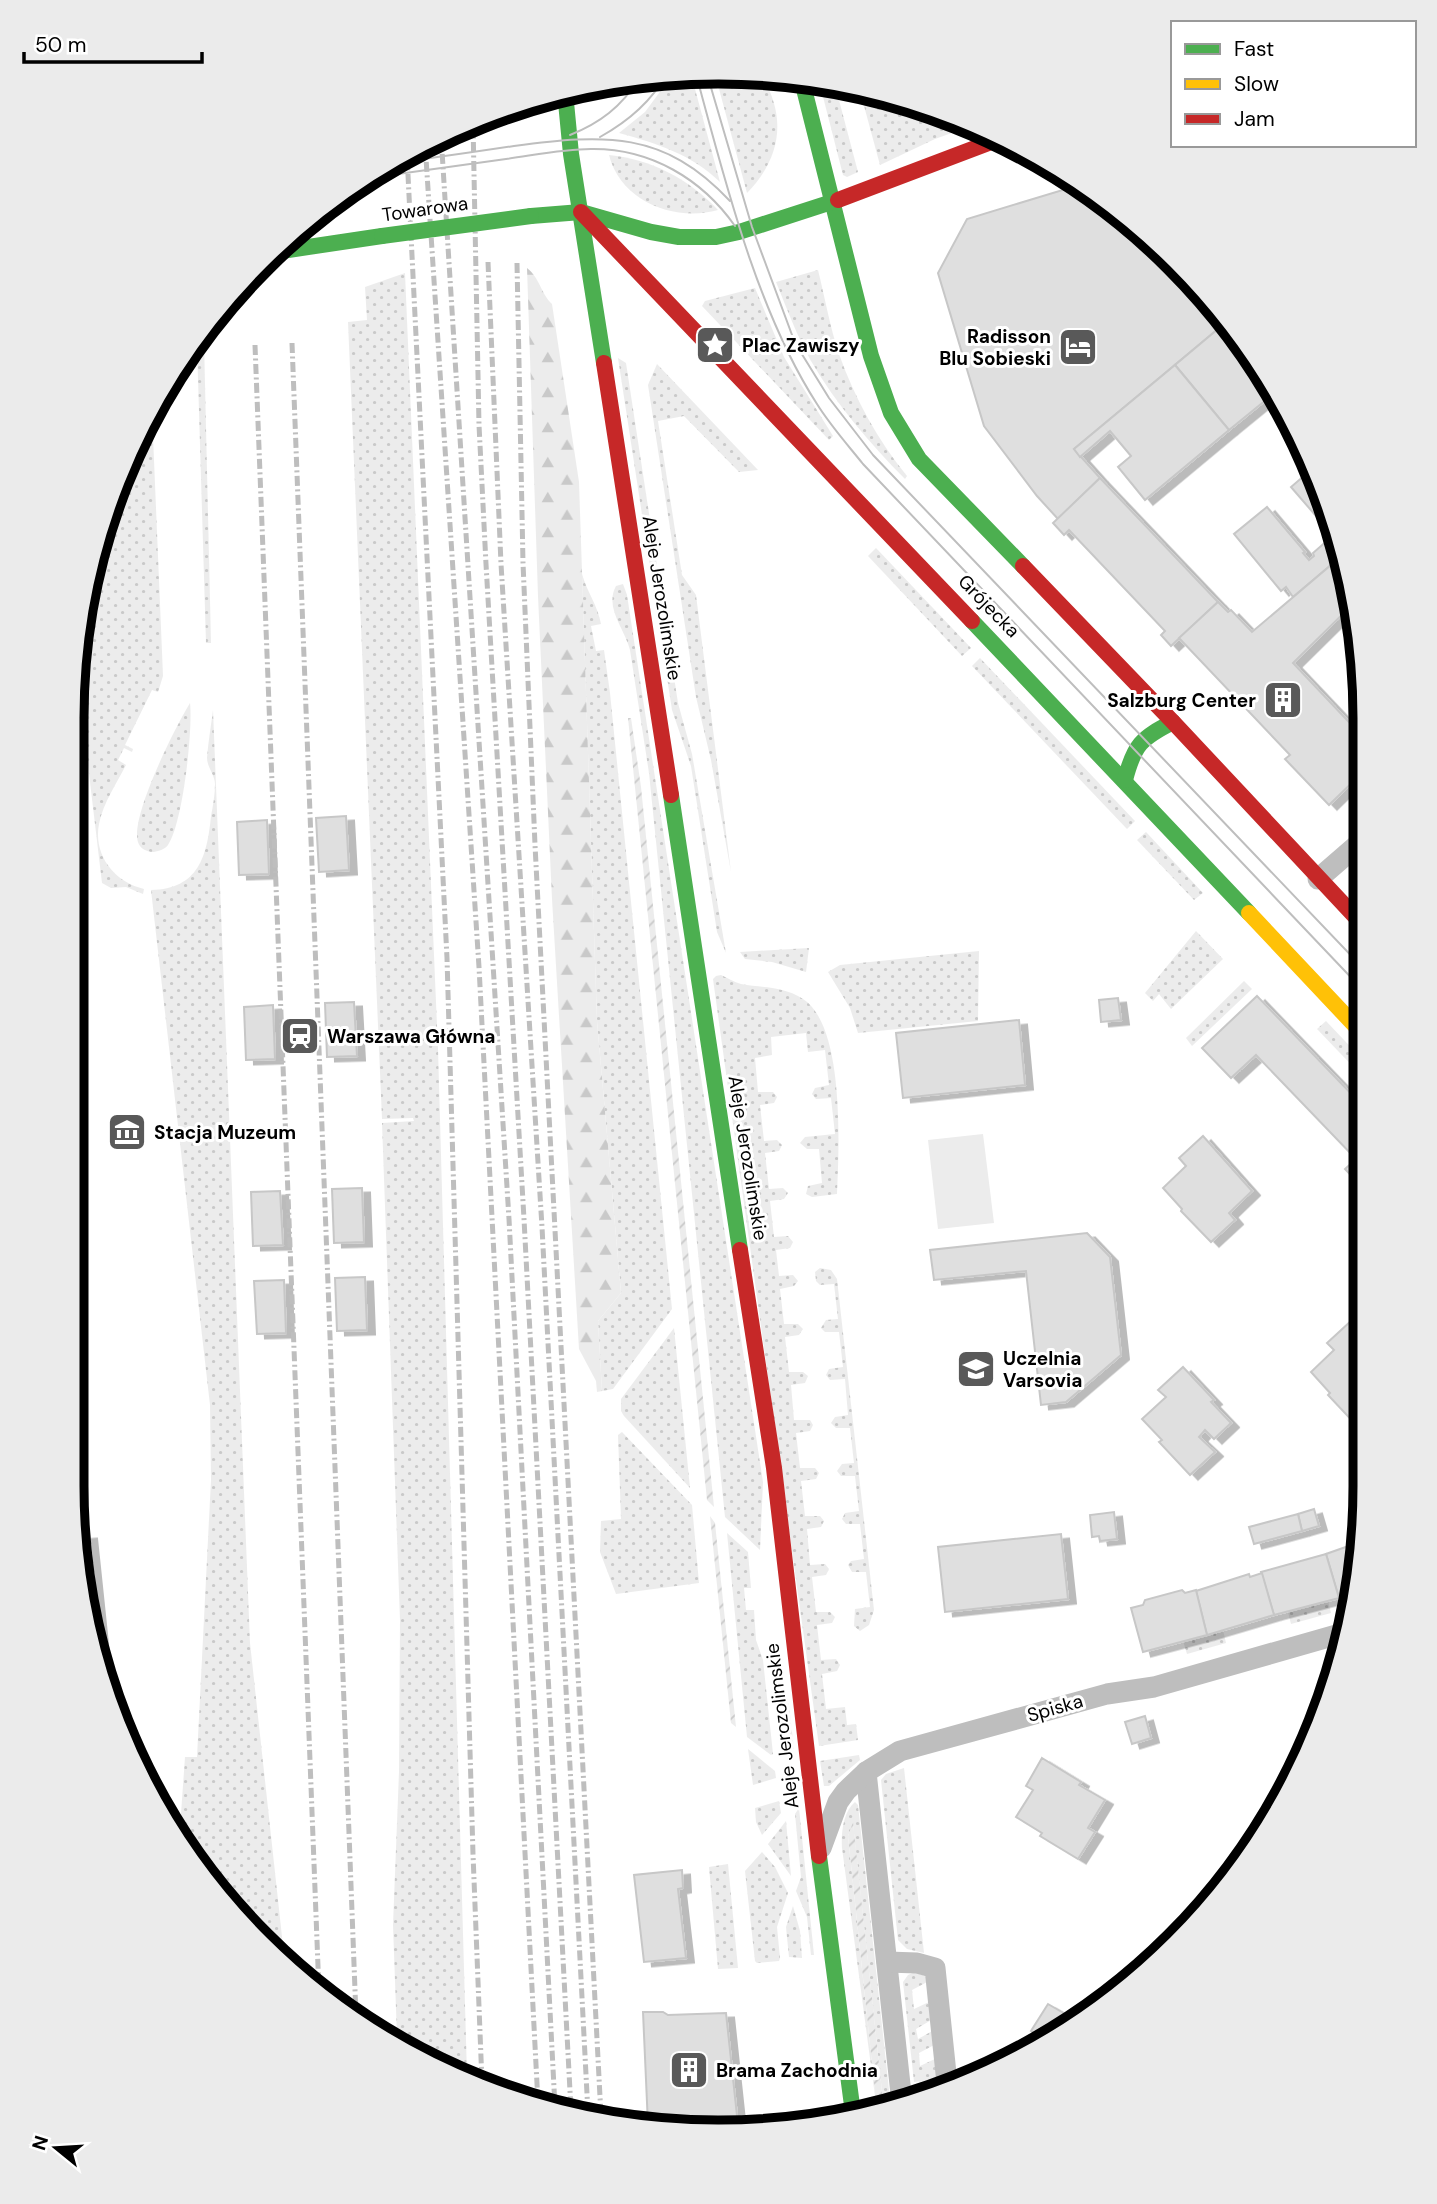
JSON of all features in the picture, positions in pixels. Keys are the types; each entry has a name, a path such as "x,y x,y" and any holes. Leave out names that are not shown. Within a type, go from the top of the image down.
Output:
{"main road":[{"path":"804,90 871,356 891,412 919,459 1173,722 1353,915"},
{"name":"Aleje Jerozolimskie","path":"566,103 567,136 581,212 774,1468 818,1854 852,2106"},
{"path":"581,212 651,232 679,237 716,237 832,202 987,144"},
{"name":"Towarowa","path":"291,250 531,216 581,212"},
{"name":"Grójecka","path":"581,212 1125,779 1353,1023"},
{"path":"1125,779 1133,748 1138,742 1173,722"}],"street":[{"path":"1318,879 1353,848"},
{"name":"Spiska","path":"818,1854 838,1802 866,1772 900,1751 1107,1693 1154,1687 1335,1635"},
{"path":"866,1772 901,2092"},
{"path":"887,1962 917,1963 935,1968 946,2077"}],"green space":[{"path":"718,84 767,86 775,107 777,137 773,152 767,166 747,193"},
{"path":"694,85 720,182 686,157 619,133 645,112 664,86"},
{"path":"822,93 838,95 858,172 847,177 843,175"},
{"path":"863,101 958,131 935,139 880,165"},
{"path":"609,155 640,161 668,172 695,189 718,210 685,213 652,205 625,185 615,171"},
{"path":"527,268 552,304 579,482 597,1021 621,1293 598,1321 602,1391 597,1392 596,1381 579,1349 552,899"},
{"path":"818,270 845,371 877,433 907,476 905,479 866,438 831,393 811,361 788,312 776,282"},
{"path":"405,273 438,1049 467,2068 397,2032 393,1925 399,1772 400,1620 382,1123 414,1121 413,1118 382,1119 348,322 367,320 365,287"},
{"path":"755,288 784,357 833,436 829,440 702,306 705,301"},
{"path":"204,347 211,643 206,643 197,357"},
{"path":"618,358 626,363 678,703 692,754 726,953 717,932 691,766 672,710"},
{"path":"657,364 758,470 739,472 684,416 658,421 682,575 696,595 731,872 711,760 696,697 648,385"},
{"path":"153,431 163,676 158,692 152,690 125,745 133,749 132,752 124,748 118,760 126,765 104,808 98,835 99,846 108,866 123,880 144,889 143,894 126,887 111,888 102,883 84,732 89,636 96,595 118,515"},
{"path":"876,548 971,648 962,656 868,556"},
{"path":"582,574 600,617 601,624 591,626 596,651 604,650 610,693 672,1309 613,1389 602,1391 598,1321 621,1293 597,1021"},
{"path":"623,584 627,595 763,1482 760,1550 725,1517 649,773 630,650 612,602 616,586"},
{"path":"980,658 1135,821 1127,829 972,666"},
{"path":"190,703 188,754 178,817 168,845 158,851 148,851 140,846 137,835 139,819 154,775"},
{"path":"213,710 250,1643 283,1947 241,1904 180,1821 185,1757 197,1757 211,1480 210,1405 151,890 180,884 190,877 203,857 215,792 215,781 207,758"},
{"path":"628,718 631,718 641,787 714,1507 707,1500"},
{"path":"1146,832 1203,893 1194,900 1137,840"},
{"path":"1196,931 1223,959 1171,1009 1159,994 1153,1001 1145,993"},
{"path":"809,948 806,972 772,962 745,959 740,952"},
{"path":"979,951 978,1021 858,1033 850,1008 828,972 840,965"},
{"path":"721,975 741,984 780,990 803,999 817,1013 833,1060 838,1119 837,1194 812,1197 806,1194 808,1186 822,1183 819,1149 807,1149 800,1143 805,1137 835,1134 831,1098 816,1099 812,1094 815,1088 829,1085 825,1050 808,1052 806,1033 771,1037 772,1055 755,1058 758,1092 773,1092 777,1097 774,1103 760,1105 764,1141 777,1140 782,1145 779,1151 765,1153 769,1189 783,1188 788,1193 784,1199 770,1201 774,1237 788,1236 793,1242 790,1248 776,1250 779,1276 793,1275 798,1281 794,1286 780,1289 784,1324 798,1324 803,1329 799,1335 785,1337 789,1372 803,1372 808,1376 805,1383 791,1385 794,1420 810,1420 813,1425 810,1431 796,1433 800,1468 815,1468 819,1473 816,1479 801,1481 805,1516 820,1516 824,1521 821,1527 807,1529 810,1565 825,1564 829,1569 826,1575 812,1577 816,1612 830,1612 835,1617 832,1623 817,1625 821,1660 836,1659 840,1665 837,1671 822,1674 826,1709 845,1707 847,1725 856,1724 858,1740 819,1746 713,979"},
{"path":"1244,981 1252,989 1192,1046 1186,1038"},
{"path":"1326,1021 1353,1050 1353,1067 1317,1029"},
{"path":"983,1134 994,1223 938,1229 928,1140"},
{"path":"820,1268 831,1270 837,1279 874,1610 869,1625 860,1631 854,1626 855,1609 870,1607 866,1572 852,1572 848,1565 851,1561 864,1559 860,1524 846,1524 842,1519 845,1513 859,1511 855,1476 841,1476 837,1471 842,1464 854,1463 850,1428 836,1428 831,1423 835,1417 848,1415 845,1379 830,1380 826,1375 829,1369 843,1367 839,1332 825,1332 821,1328 826,1320 838,1319 834,1284 820,1285 816,1281 815,1272"},
{"path":"674,1328 690,1488 621,1411 621,1399"},
{"path":"622,1432 692,1505 699,1583 616,1594 600,1552 601,1521 621,1519 618,1435"},
{"path":"710,1516 715,1523 736,1727 731,1723"},
{"path":"727,1533 748,1552 751,1588 744,1588 746,1610 754,1610 756,1640 763,1660 771,1755 747,1737"},
{"path":"1328,1601 1331,1613 1291,1624 1288,1612"},
{"path":"1223,1630 1226,1643 1187,1654 1183,1641"},
{"path":"772,1648 789,1706 794,1749 782,1749"},
{"path":"748,1749 775,1771 776,1778 753,1785"},
{"path":"859,1755 860,1760 829,1786 824,1786 820,1761"},
{"path":"904,1768 924,1953 907,1949 898,1940 881,1780 886,1774"},
{"path":"779,1801 781,1813 762,1835 756,1822 755,1808"},
{"path":"855,1802 858,1805 890,2096 883,2098 853,1824 848,1836 876,2100 842,1848 845,1817"},
{"path":"799,1808 814,1955 811,1955 807,1917 796,1891 801,1877 795,1814"},
{"path":"786,1821 791,1876 768,1844"},
{"path":"853,1822 883,2098 876,2100 848,1836"},
{"path":"762,1852 775,1867 788,1893 777,1927 779,1961 757,1963 745,1871"},
{"path":"728,1864 738,1968 718,1969 709,1867"},
{"path":"793,1906 800,1931 802,1958 789,1957 786,1927"},
{"path":"915,1972 929,1981 912,1990 914,2009 931,2001 933,2019 916,2029 918,2039 934,2030 936,2044 919,2053 920,2066 937,2058 940,2079 914,2082 903,1982 908,1975"}],"building":[{"name":"Radisson Blu Sobieski","path":"1067,189 1137,241 1178,282 1218,329 1074,449 1100,478 1058,519 1037,496 984,426 938,273 967,219"},
{"path":"1218,329 1267,399 1229,430 1175,365"},
{"path":"1175,365 1229,430 1145,500 1118,467 1131,456 1110,431 1080,457 1074,449"},
{"path":"1305,475 1321,522 1291,487"},
{"path":"1100,478 1218,602 1171,646 1161,635 1165,631 1069,530 1064,535 1053,523"},
{"path":"1267,507 1309,560 1314,556 1313,553 1327,541 1333,563 1293,597 1286,587 1281,591 1234,534"},
{"name":"Salzburg Center","path":"1333,563 1344,613 1293,663 1353,726 1353,782 1329,805 1285,759 1290,755 1179,638 1218,602 1228,612 1231,610 1252,632"},
{"path":"346,816 349,870 319,872 316,818"},
{"path":"267,820 269,874 239,875 237,822"},
{"path":"1257,996 1353,1096 1353,1156 1256,1055 1231,1078 1202,1048"},
{"path":"1118,998 1121,1020 1101,1022 1099,1000"},
{"path":"354,1002 357,1056 327,1057 325,1003"},
{"path":"273,1005 275,1059 246,1060 244,1007"},
{"path":"1019,1020 1025,1085 903,1098 896,1033"},
{"path":"1203,1136 1252,1191 1229,1213 1235,1220 1211,1242 1163,1188 1186,1166 1179,1158"},
{"path":"1353,1162 1353,1177 1345,1169"},
{"path":"362,1188 364,1242 334,1243 332,1189"},
{"path":"280,1191 283,1245 253,1246 251,1192"},
{"path":"1087,1233 1110,1257 1121,1355 1066,1402 1041,1405 1026,1271 934,1280 930,1250"},
{"path":"365,1277 367,1330 337,1331 335,1278"},
{"path":"284,1280 286,1333 257,1334 254,1281"},
{"path":"1351,1321 1353,1323 1353,1422 1311,1372 1334,1350 1327,1343"},
{"path":"1183,1367 1231,1423 1214,1439 1205,1430 1199,1437 1215,1452 1190,1475 1142,1419 1166,1397 1158,1390"},
{"path":"1314,1509 1319,1526 1302,1531 1298,1514"},
{"path":"1114,1512 1117,1539 1100,1541 1099,1536 1092,1537 1090,1515"},
{"path":"1298,1514 1302,1531 1254,1544 1249,1527"},
{"path":"86,1534 89,1534 97,1615 89,1568"},
{"path":"1061,1534 1068,1599 945,1612 938,1547"},
{"path":"1350,1545 1343,1597 1339,1598 1326,1554"},
{"path":"1326,1554 1339,1598 1274,1615 1261,1572"},
{"path":"1262,1573 1274,1615 1207,1635 1196,1591 1249,1574 1250,1577"},
{"path":"1182,1590 1185,1593 1196,1590 1207,1635 1143,1652 1131,1608 1143,1605 1145,1600"},
{"path":"1145,1716 1151,1738 1132,1744 1125,1722"},
{"path":"1042,1758 1105,1800 1088,1828 1095,1832 1078,1859 1040,1836 1042,1833 1016,1817 1033,1790 1026,1786"},
{"path":"682,1870 683,1888 678,1889 686,1958 644,1962 634,1875"},
{"path":"1048,2004 1067,2015 1037,2034 1031,2031"},
{"name":"Brama Zachodnia","path":"643,2012 663,2012 668,2015 726,2013 737,2120 648,2116"}],"tram line":[{"path":"699,84 731,201 760,287 796,368 827,419 863,464 1353,980"},
{"path":"710,84 752,227 795,343 829,398 873,455 1353,958"},
{"path":"600,137 638,110 658,87"},
{"path":"570,135 609,113 631,90"},
{"path":"419,159 546,142 604,139 631,142 656,149 681,161 730,201"},
{"path":"392,175 559,151 613,150 634,154 673,170 707,194 735,226"}],"railway":[{"path":"473,133 479,425 571,2102"},
{"path":"442,147 509,1219 555,2098"},
{"path":"426,156 479,967 537,2093"},
{"path":"408,165 447,958 482,2074"},
{"path":"488,262 501,564 542,1227 588,2106"},
{"path":"517,263 523,563 535,845 601,2109"},
{"path":"292,343 356,2006"},
{"path":"255,345 318,1978"}],"traffic: fast":[{"path":"804,90 871,356 891,413 919,459 1023,566"},
{"path":"566,103 571,154 604,363"},
{"path":"531,216 581,212 651,232 679,237 716,237 838,200"},
{"path":"382,236 531,216"},
{"path":"291,250 382,236"},
{"path":"972,621 1249,913"},
{"path":"1125,780 1140,744 1173,722"},
{"path":"671,795 740,1250"},
{"path":"819,1856 852,2106"}],"traffic: slow":[{"path":"1249,913 1353,1023"}],"traffic: jam":[{"path":"838,200 987,144"},
{"path":"581,212 972,621"},
{"path":"604,363 671,795"},
{"path":"1023,566 1353,914"},
{"path":"740,1250 774,1468 819,1856"}],"place":[{"name":"Plac Zawiszy","path":"715,345"},
{"name":"Radisson Blu Sobieski","path":"1078,347"},
{"name":"Salzburg Center","path":"1283,700"},
{"name":"Warszawa Główna","path":"300,1036"},
{"name":"Stacja Muzeum","path":"127,1132"},
{"name":"Uczelnia Varsovia","path":"976,1369"},
{"name":"Brama Zachodnia","path":"689,2070"}]}
